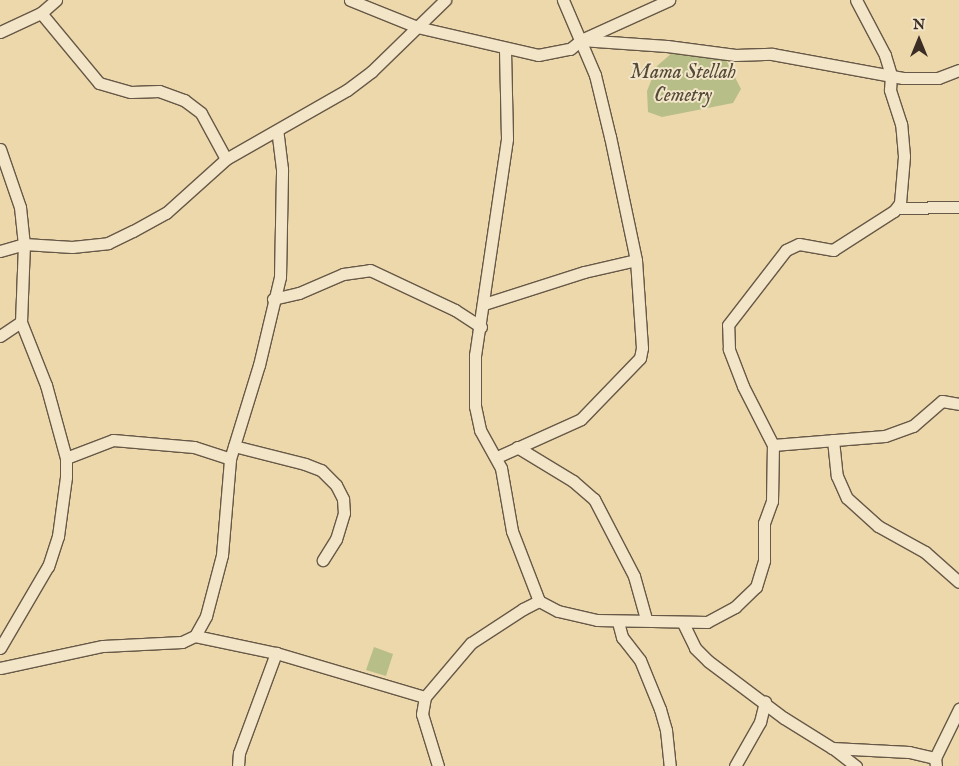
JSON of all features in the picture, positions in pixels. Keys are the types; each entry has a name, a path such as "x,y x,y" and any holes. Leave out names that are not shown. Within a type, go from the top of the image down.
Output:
{"street":[{"path":"0,32 41,13 56,0"},
{"path":"350,0 417,27 505,50 549,55 570,49 581,40 669,0"},
{"path":"0,251 24,244 72,247 108,243 166,213 226,159 276,131 372,71 444,0"},
{"path":"498,458 581,418 640,358 642,348 636,260 595,75 563,0"},
{"path":"856,0 885,54 891,75 890,90 901,124 904,156 899,208"},
{"path":"41,13 99,83 131,92 159,91 184,100 200,113 226,159"},
{"path":"581,40 667,46 735,55 772,54 891,75 928,79 959,70"},
{"path":"505,50 507,139 473,384 476,422 498,458 512,531 539,601 576,616 618,622 646,619 683,623 706,622 722,616 749,597 756,587 764,560 764,523 772,501 773,445 743,386 729,349 728,325 792,246 803,244 825,251 834,250 899,208 959,207"},
{"path":"195,636 206,616 222,555 230,459 259,365 273,299 280,277 283,224 282,169 276,131"},
{"path":"0,149 20,207 24,244 21,322 46,385 66,458 66,496 48,566 0,648"},
{"path":"484,304 584,272 636,260"},
{"path":"273,299 299,293 343,274 370,270 455,310 481,327"},
{"path":"0,336 21,322"},
{"path":"773,445 833,440 864,440 892,434 912,426 942,401 959,404"},
{"path":"66,458 113,440 194,447 230,459"},
{"path":"833,440 837,476 847,498 878,526 925,552 959,582"},
{"path":"234,446 305,464 321,470 336,485 343,499 344,513 336,539 323,560"},
{"path":"517,448 573,481 594,499 634,576 646,619"},
{"path":"438,766 422,714 425,697 472,643 539,601"},
{"path":"618,622 622,637 640,660 660,710 666,730 670,766"},
{"path":"683,623 695,648 738,684 765,702 784,718 832,748 856,766"},
{"path":"0,668 103,646 182,642 195,636 276,652 425,697"},
{"path":"238,766 239,753 276,652"},
{"path":"735,766 760,722 765,702"},
{"path":"832,748 893,749 936,762 959,709"}],"green space":[{"name":"Mama Stellah Cemetry","path":"672,53 696,53 712,59 725,58 741,89 733,103 662,117 648,112 647,91 657,66"},
{"path":"374,647 393,654 386,676 366,670"}]}
